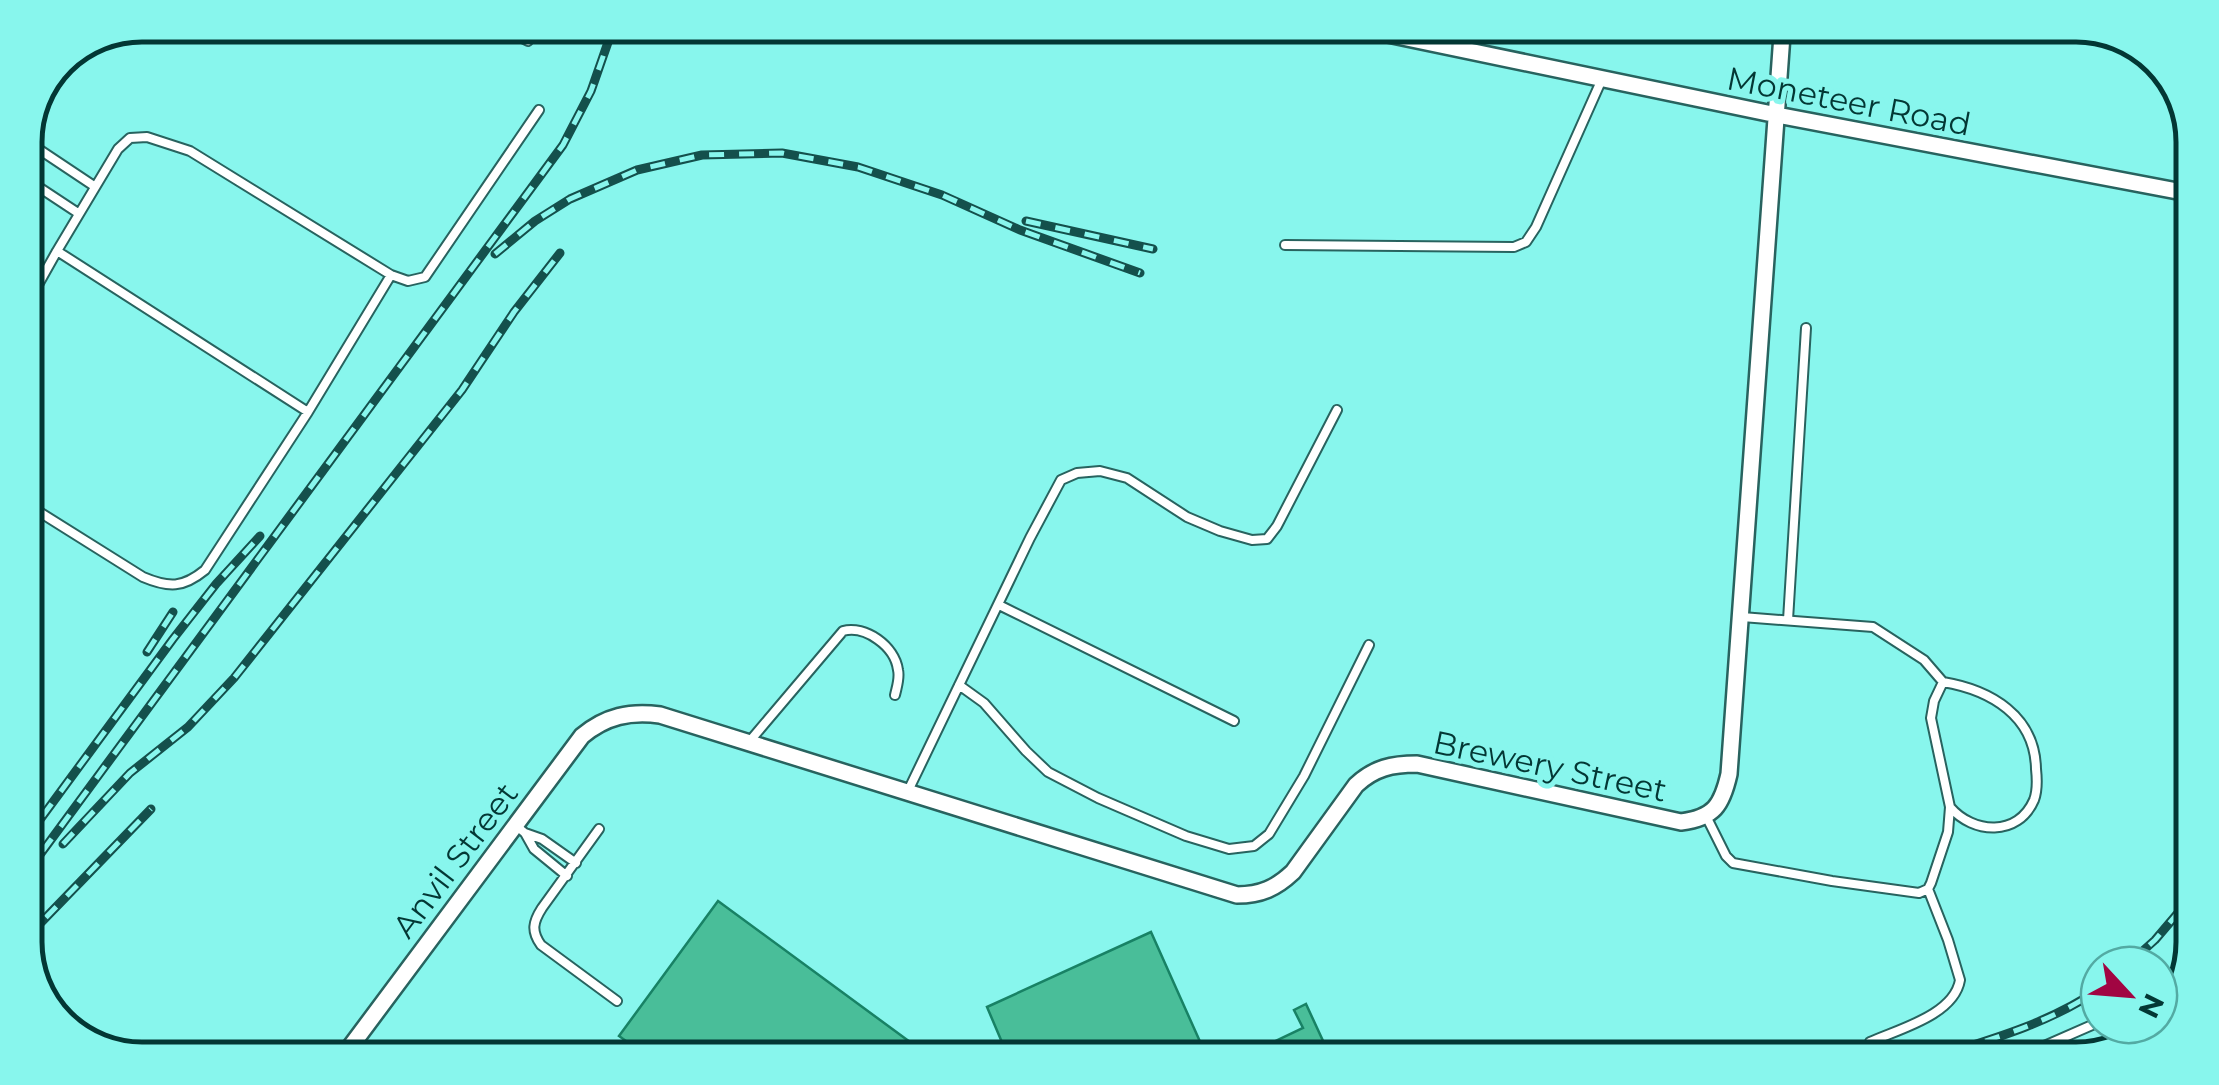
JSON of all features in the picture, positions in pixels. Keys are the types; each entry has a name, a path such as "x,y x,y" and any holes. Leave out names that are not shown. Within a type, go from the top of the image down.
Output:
{"street":[{"name":"Moneteer Road","path":"1425,42 1777,115 2176,191"},
{"name":"Brewery Street","path":"617,716 640,712 660,715 1237,896 1254,895 1282,882 1294,872 1367,775 1400,764 1417,764 1682,822 1706,816 1722,799 1729,774 1782,42"},
{"name":"Anvil Street","path":"354,1042 520,829 582,736 598,723 617,716"}],"lane":[{"path":"1286,245 1514,247 1526,242 1602,80"},
{"path":"43,275 118,149 130,138 148,138 190,151 391,275 408,281 425,277 539,110"},
{"path":"43,152 94,186"},
{"path":"43,190 78,212"},
{"path":"57,250 308,412"},
{"path":"43,514 159,584 189,583 205,570 391,275"},
{"path":"1788,620 1806,328"},
{"path":"907,793 1061,480 1077,473 1100,471 1127,478 1204,524 1252,540 1267,539 1337,410"},
{"path":"998,605 1234,722"},
{"path":"1742,616 1872,627 1924,660 1942,682 1978,692 2016,716 2031,734 2036,756 2034,799 2024,814 2012,824 1993,828 1973,826 1950,807"},
{"path":"749,742 842,631 852,628 880,640 895,658 900,674 895,694"},
{"path":"959,685 984,703 1048,772 1186,836 1229,849 1254,846 1270,834 1304,776 1369,645"},
{"path":"1870,1042 1942,1010 1959,987 1948,940 1924,891 1948,832 1950,807 1931,718 1942,682"},
{"path":"1706,816 1733,863 1832,881 1924,891"},
{"path":"520,829 542,838 576,863"},
{"path":"520,829 534,849 567,876"},
{"path":"600,829 534,920 534,934 541,945 616,1001"},
{"path":"2053,1042 2079,1031"}],"building":[{"path":"718,901 910,1042 627,1042 619,1036"},
{"path":"1151,932 1200,1042 1002,1042 987,1007"},
{"path":"1306,1004 1324,1042 1273,1042 1303,1028 1294,1010"}],"railway":[{"path":"43,851 563,145 591,91 608,42"},
{"path":"495,254 570,199 637,170 702,155 782,153 858,167 942,195 1020,230 1140,273"},
{"path":"1026,221 1153,249"},
{"path":"63,844 130,773 188,727 234,678 462,390 514,312 560,253"},
{"path":"43,816 173,639 260,536"},
{"path":"147,652 173,612"},
{"path":"43,920 151,809"},
{"path":"2149,945 2176,915"},
{"path":"1981,1042 2038,1022 2079,1002"}]}
